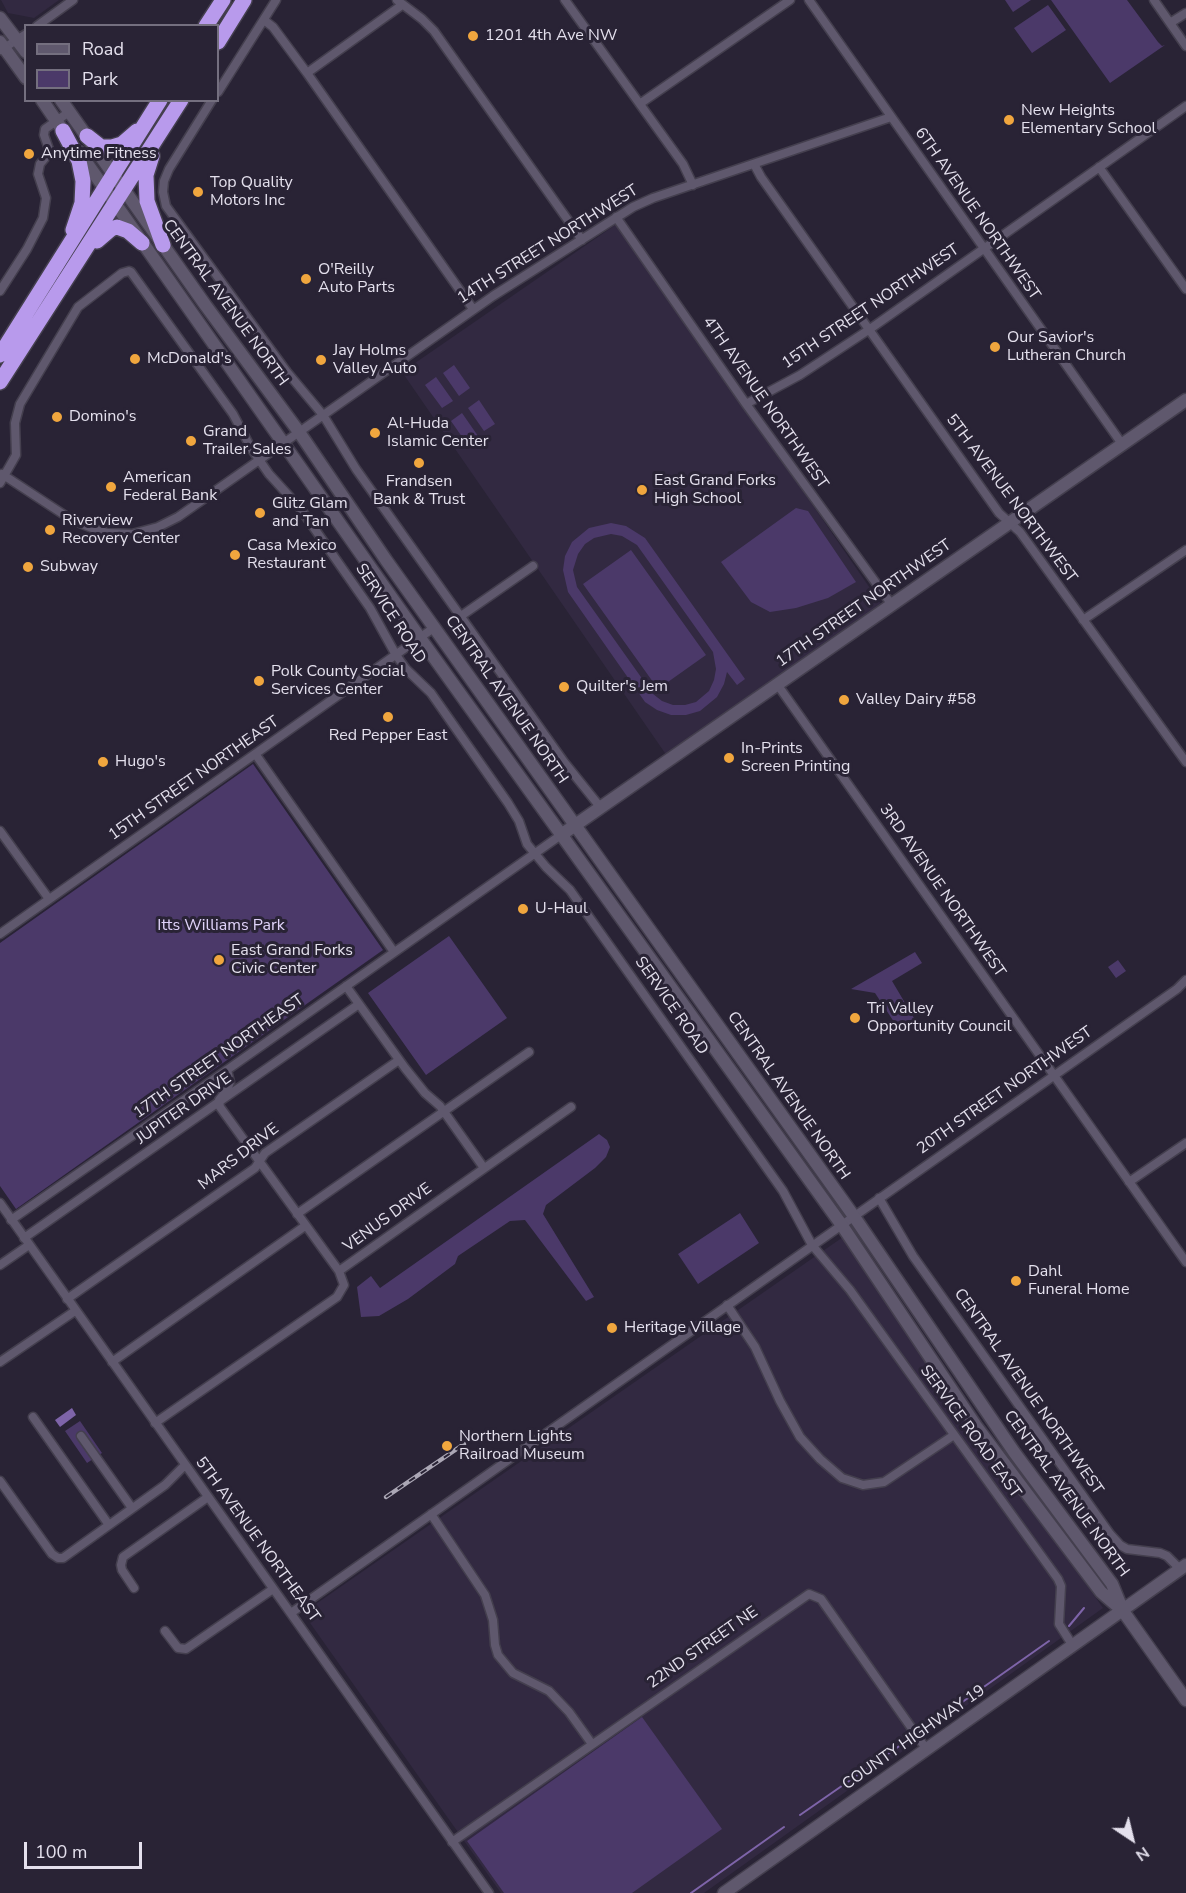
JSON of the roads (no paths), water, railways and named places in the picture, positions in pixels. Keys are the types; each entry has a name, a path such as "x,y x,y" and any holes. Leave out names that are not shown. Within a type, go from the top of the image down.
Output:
{"highway":[{"path":"207,24 223,0"},
{"path":"219,40 244,0"},
{"path":"0,382 180,102"},
{"path":"87,136 101,147 116,146 129,138 156,107"},
{"path":"0,355 106,190 156,107"},
{"path":"163,246 147,201 146,175 168,121"},
{"path":"60,126 79,161 83,181 78,218 60,261"},
{"path":"72,271 103,234 111,228 122,228 142,243"}],"main road":[{"path":"0,18 21,37"},
{"path":"1,47 24,76"},
{"name":"CENTRAL AVENUE NORTH","path":"43,102 420,638 841,1224 976,1426 1101,1592 1124,1611"},
{"name":"CENTRAL AVENUE NORTH","path":"62,102 163,246 299,432 386,560 853,1215 1014,1452 1112,1584 1124,1611"},
{"name":"17TH STREET NORTHWEST","path":"561,835 1186,400"},
{"name":"COUNTY HIGHWAY 19","path":"724,1893 1183,1567"},
{"path":"1124,1611 1186,1700"}],"street":[{"path":"40,24 74,0"},
{"path":"219,90 276,0"},
{"path":"566,0 683,164 693,185"},
{"path":"641,103 790,0"},
{"name":"6TH AVENUE NORTHWEST","path":"809,0 1122,444"},
{"path":"1154,0 1186,46"},
{"path":"308,73 399,2 434,31 582,240"},
{"path":"1170,23 1186,13"},
{"path":"264,20 273,27 308,73 473,309"},
{"path":"1,47 21,37"},
{"path":"211,102 169,169 164,181 163,192 166,206 287,372 323,415 356,469 564,762 601,808"},
{"name":"15TH STREET NORTHWEST","path":"746,404 800,375 870,329 1186,105"},
{"path":"0,291 27,249 43,218 46,198 38,169 50,152 44,135 45,129 60,126 69,112"},
{"name":"14TH STREET NORTHWEST","path":"1,476 72,520 108,533 132,534 145,531 178,517 473,309 642,202 891,117"},
{"name":"5TH AVENUE NORTHWEST","path":"754,164 762,179 999,513 1020,531 1186,762"},
{"path":"1099,167 1186,289"},
{"name":"4TH AVENUE NORTHWEST","path":"616,217 746,404 892,605"},
{"name":"SERVICE ROAD","path":"1,476 16,455 15,423 20,404 78,307 122,273 129,271 145,290 232,414 269,474 300,508 370,608 406,669 431,693 502,793 535,854 570,890 770,1172 792,1204 802,1229 812,1245"},
{"path":"1083,620 1186,548"},
{"path":"461,616 533,566"},
{"name":"15TH STREET NORTHEAST","path":"0,934 435,627"},
{"name":"3RD AVENUE NORTHWEST","path":"777,684 1186,1262"},
{"path":"256,755 394,952"},
{"path":"0,831 49,899"},
{"name":"17TH STREET NORTHEAST","path":"11,1220 561,835"},
{"name":"20TH STREET NORTHWEST","path":"291,1613 1186,980"},
{"path":"346,986 399,1060 425,1093 444,1111 484,1168"},
{"name":"JUPITER DRIVE","path":"0,1265 27,1241 359,1004"},
{"path":"297,1214 530,1052"},
{"name":"MARS DRIVE","path":"68,1299 255,1168 266,1153 399,1060"},
{"path":"227,1070 229,1086 219,1103 339,1271"},
{"name":"VENUS DRIVE","path":"155,1423 337,1298 344,1285 339,1271 571,1107"},
{"path":"1129,1182 1186,1143"},
{"name":"CENTRAL AVENUE NORTHWEST","path":"879,1198 913,1256 1110,1534 1127,1549 1160,1553 1183,1567"},
{"name":"5TH AVENUE NORTHEAST","path":"0,1203 489,1893"},
{"path":"112,1362 305,1226"},
{"name":"SERVICE ROAD EAST","path":"812,1245 850,1290 1058,1579 1061,1586 1059,1624 1073,1646"},
{"path":"727,1305 755,1347 800,1437 842,1478 863,1485 885,1482 954,1435"},
{"path":"0,1362 75,1311"},
{"path":"33,1417 109,1525"},
{"path":"81,1436 132,1508"},
{"path":"0,1481 55,1558 63,1558 165,1485 185,1465"},
{"path":"134,1588 122,1570 123,1557 207,1497"},
{"path":"431,1514 485,1595 493,1620 495,1645 502,1660 513,1673 549,1691 569,1712 592,1744"},
{"path":"165,1631 178,1648 186,1649 273,1589"},
{"name":"22ND STREET NE","path":"452,1842 809,1594 821,1599 927,1750"}],"waterway":[{"path":"1069,1626 1084,1608"},
{"path":"924,1729 1049,1641"},
{"path":"800,1815 908,1740"},
{"path":"691,1893 784,1827"}],"railway":[{"path":"386,1497 464,1444"}],"place":[{"name":"1201 4th Ave NW","path":"473,36"},
{"name":"New Heights Elementary School","path":"1009,120"},
{"name":"Anytime Fitness","path":"29,154"},
{"name":"Top Quality Motors Inc","path":"198,192"},
{"name":"O'Reilly Auto Parts","path":"306,279"},
{"name":"Our Savior's Lutheran Church","path":"995,347"},
{"name":"McDonald's","path":"135,359"},
{"name":"Jay Holms Valley Auto","path":"321,360"},
{"name":"Domino's","path":"57,417"},
{"name":"Al-Huda Islamic Center","path":"375,433"},
{"name":"Grand Trailer Sales","path":"191,441"},
{"name":"Frandsen Bank & Trust","path":"419,463"},
{"name":"American Federal Bank","path":"111,487"},
{"name":"East Grand Forks High School","path":"642,490"},
{"name":"Glitz Glam and Tan","path":"260,513"},
{"name":"Riverview Recovery Center","path":"50,530"},
{"name":"Casa Mexico Restaurant","path":"235,555"},
{"name":"Subway","path":"28,567"},
{"name":"Polk County Social Services Center","path":"259,681"},
{"name":"Quilter's Jem","path":"564,687"},
{"name":"Valley Dairy #58","path":"844,700"},
{"name":"Red Pepper East","path":"388,717"},
{"name":"In-Prints Screen Printing","path":"729,758"},
{"name":"Hugo's","path":"103,762"},
{"name":"U-Haul","path":"523,909"},
{"name":"East Grand Forks Civic Center","path":"219,960"},
{"name":"Tri Valley Opportunity Council","path":"855,1018"},
{"name":"Dahl Funeral Home","path":"1016,1281"},
{"name":"Heritage Village","path":"612,1328"},
{"name":"Northern Lights Railroad Museum","path":"447,1446"}],"park label":[{"name":"Itts Williams Park","path":"221,926"}]}
